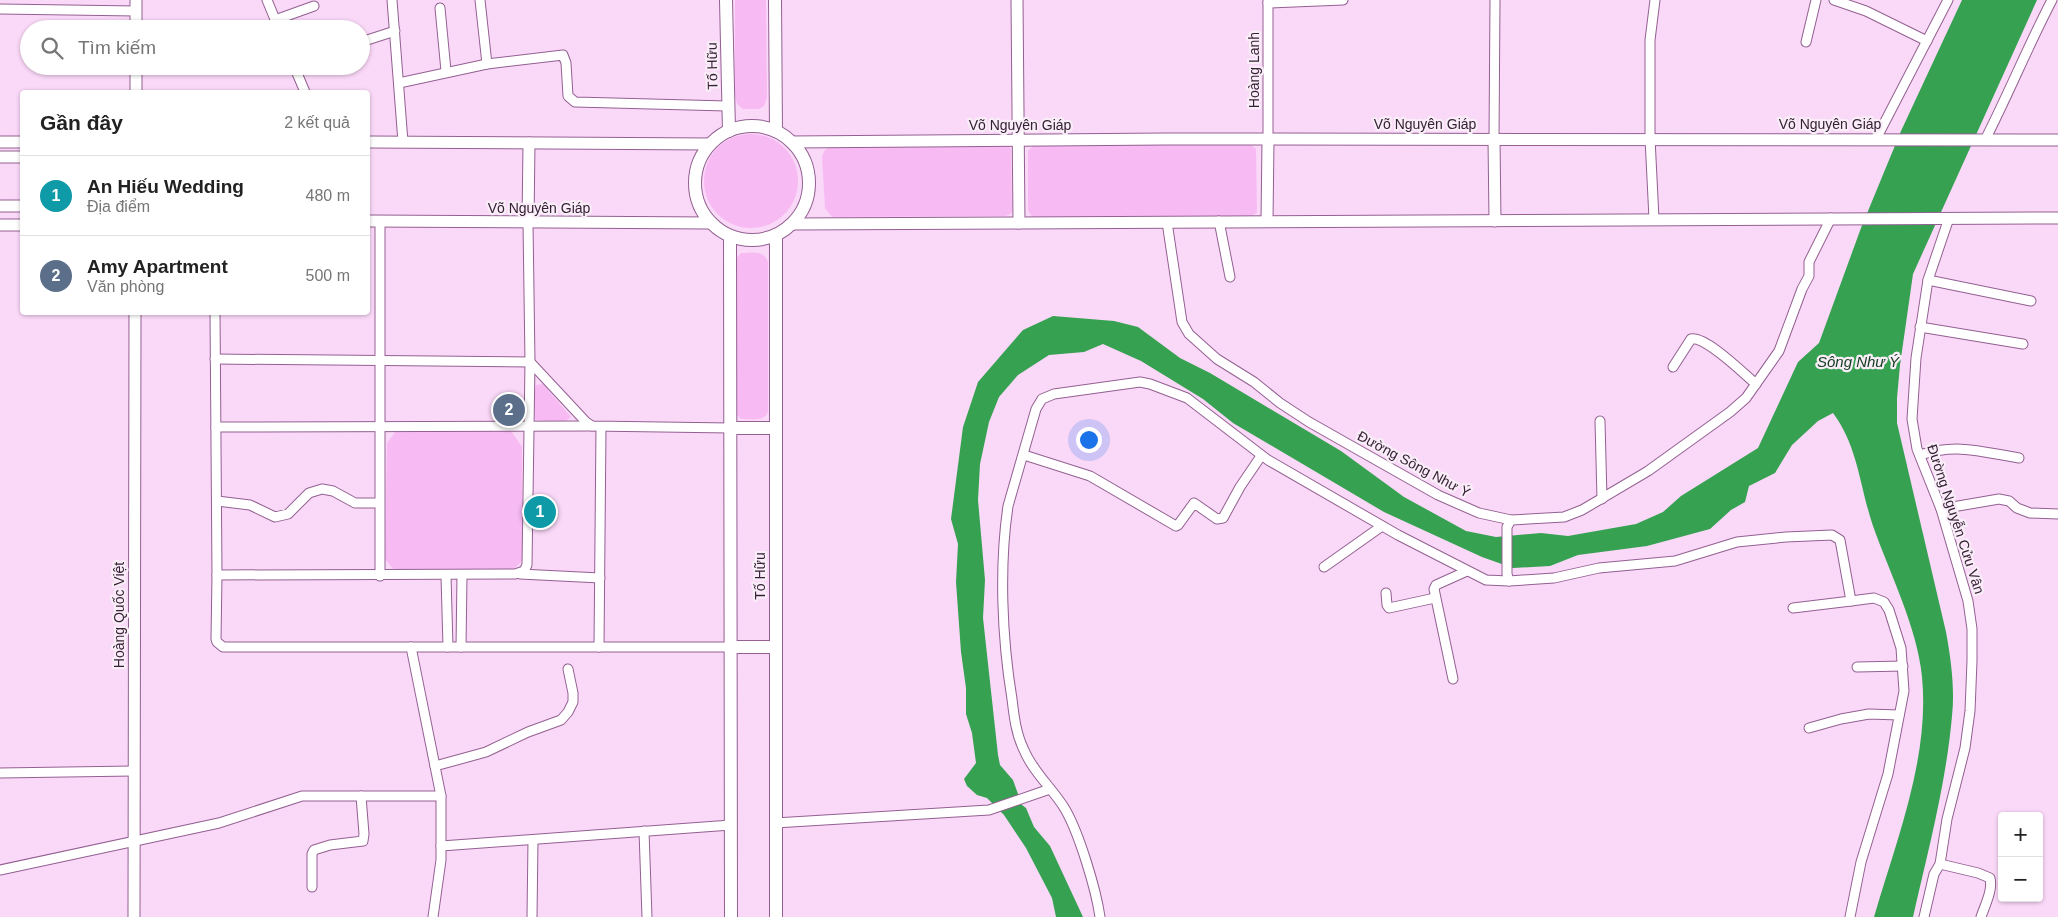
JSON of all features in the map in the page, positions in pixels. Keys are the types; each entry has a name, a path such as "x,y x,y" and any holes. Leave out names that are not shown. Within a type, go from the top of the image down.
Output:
{"main road":[{"name":"Tố Hữu","path":"726,0 729,131"},
{"path":"775,0 776,131"},
{"path":"747,126 776,131 792,142 805,161 809,183 805,206 792,224 776,236 748,241 730,236 711,223 699,205 695,184 699,163 710,144 729,131 747,126"},
{"path":"730,236 731,917"},
{"name":"Tố Hữu","path":"776,236 776,917"},
{"path":"730,428 776,428"},
{"path":"730,647 775,646"}],"street":[{"path":"70,0 70,10"},
{"path":"99,0 99,10"},
{"path":"268,0 275,20"},
{"path":"392,0 403,142"},
{"path":"480,0 487,64"},
{"path":"1017,0 1019,223"},
{"path":"1268,1 1343,0"},
{"path":"1495,0 1495,221"},
{"path":"1654,219 1650,138 1650,40 1655,0"},
{"path":"1806,42 1816,0"},
{"path":"1834,0 1866,11 1927,41"},
{"path":"1880,139 1948,0"},
{"path":"1981,140 2010,90 2026,50 2052,0"},
{"name":"Hoàng Lanh","path":"1268,1 1268,140"},
{"path":"0,10 12,5 70,10 99,10 136,6 136,20"},
{"path":"287,20 314,6"},
{"path":"440,8 446,72"},
{"path":"370,39 394,31"},
{"path":"399,82 487,64 563,55 566,63 568,96 575,102 727,106"},
{"path":"136,75 136,90"},
{"path":"298,75 304,90"},
{"name":"Võ Nguyên Giáp","path":"792,142 1494,138 2058,140"},
{"path":"1267,221 1268,140"},
{"path":"0,142 20,142"},
{"path":"370,142 710,144"},
{"path":"520,574 527,565 530,362 529,143"},
{"path":"0,157 20,157"},
{"path":"0,206 20,206"},
{"name":"Đường Sông Như Ý","path":"1167,222 1182,322 1188,334 1217,358 1309,422 1438,496 1509,524 1564,517 1582,510 1648,471 1730,412 1746,398 1779,351 1802,289 1809,276 1809,262 1831,218"},
{"name":"Đường Nguyễn Cửu Vân","path":"1924,917 1934,874 1940,864 1946,819 1965,748 1970,711 1972,661 1972,629 1968,602 1941,509 1920,455 1912,419 1916,358 1928,280 1947,218"},
{"path":"792,224 2058,218"},
{"name":"Võ Nguyên Giáp","path":"370,221 711,223"},
{"path":"1219,221 1230,277"},
{"path":"380,222 380,576"},
{"path":"0,225 20,225"},
{"path":"1928,280 2031,301"},
{"name":"Hoàng Quốc Việt","path":"134,917 135,315"},
{"path":"215,315 216,638 217,642 223,647 730,647"},
{"path":"1920,327 2024,344"},
{"path":"1673,367 1691,339 1696,338 1709,344 1756,384"},
{"path":"215,359 530,362 586,422 596,426"},
{"path":"1100,917 1094,888 1072,824 1065,810 1022,745 1016,725 1008,669 1004,578 1008,506 1036,409 1042,399 1047,396 1117,384 1140,382 1150,384 1197,404 1261,456 1382,526 1486,580 1554,578 1599,568 1675,561 1737,542 1832,535 1840,540 1851,601"},
{"path":"1600,422 1602,499"},
{"path":"596,426 600,578 599,647"},
{"path":"216,427 596,426 730,428"},
{"path":"1920,455 1939,449 1959,448 2019,458"},
{"path":"1024,455 1090,476 1176,526 1194,503 1217,519 1223,518 1240,487 1261,456"},
{"path":"217,501 250,505 275,517 288,514 310,493 322,489 333,491 355,503 379,503"},
{"path":"1941,509 1999,499 2009,500 2017,508 2030,513 2058,514"},
{"path":"1508,578 1509,524"},
{"path":"1324,567 1382,526"},
{"path":"1453,679 1435,598 1436,585 1468,571"},
{"path":"217,575 462,576 520,574 600,578"},
{"path":"446,576 448,647"},
{"path":"460,647 462,576"},
{"path":"1386,593 1389,608 1435,598"},
{"path":"1793,608 1874,598 1884,602 1889,610 1901,648 1904,691 1900,715 1888,774 1862,862 1850,917"},
{"path":"411,647 441,796 441,860 433,917"},
{"path":"1858,667 1903,666"},
{"path":"435,766 486,752 528,732 561,720 568,712 572,702 568,668"},
{"path":"1809,728 1869,714 1900,715"},
{"path":"0,773 133,771"},
{"path":"775,823 989,810 1050,789"},
{"path":"0,870 220,823 302,796 441,796"},
{"path":"312,887 312,854 314,850 330,845 363,841 361,796"},
{"path":"441,846 731,825"},
{"path":"644,831 647,917"},
{"path":"532,917 533,840"},
{"path":"1940,864 1978,873 1990,878 1988,897 1981,917"}],"shaded area":[{"path":"735,0 766,0 767,98 764,106 759,109 743,109 737,104 735,95"},
{"path":"751,134 769,138 784,148 794,163 798,181 794,199 784,214 769,224 751,228 733,224 718,214 708,199 704,181 708,163 718,148 733,138"},
{"path":"1250,144 1256,149 1257,212 1252,216 1032,217 1028,210 1028,151 1034,145"},
{"path":"834,145 1008,145 1011,149 1012,212 1004,216 832,217 825,208 822,156 825,150"},
{"path":"741,253 760,253 768,262 768,412 764,417 757,419 741,419 735,413 735,260"},
{"path":"543,384 571,417 565,422 535,420 534,393 536,385"},
{"path":"396,431 511,431 522,447 522,561 514,569 394,570 385,559 387,443"}],"water":[{"name":"Sông Như Ý","path":"1962,0 2037,0 1913,274 1900,365 1897,423 1946,632 1953,685 1952,716 1941,792 1913,917 1874,917 1901,829 1916,768 1921,738 1923,707 1919,658 1909,620 1873,526 1853,453 1848,439 1833,413 1818,421 1792,445 1775,473 1749,486 1745,502 1731,510 1710,529 1647,546 1578,555 1550,566 1513,568 1482,557 1384,512 1233,423 1203,399 1141,361 1103,344 1084,352 1049,355 1018,375 999,397 989,422 980,464 978,500 985,580 983,618 998,755 1000,765 1013,780 1022,805 1026,808 1034,827 1050,846 1083,917 1056,917 1052,898 1026,848 1004,815 987,798 977,795 967,786 964,779 976,763 972,733 966,714 966,688 961,652 956,582 958,544 951,519 963,427 978,382 1023,330 1053,316 1114,321 1138,327 1180,358 1210,373 1341,451 1404,497 1466,531 1496,537 1541,533 1568,536 1636,524 1663,512 1681,496 1758,448 1798,362 1819,343 1861,228 1901,131"}],"place":[{"name":"Amy Apartment","path":"509,410"},
{"name":"An Hiếu Wedding","path":"540,512"}]}
